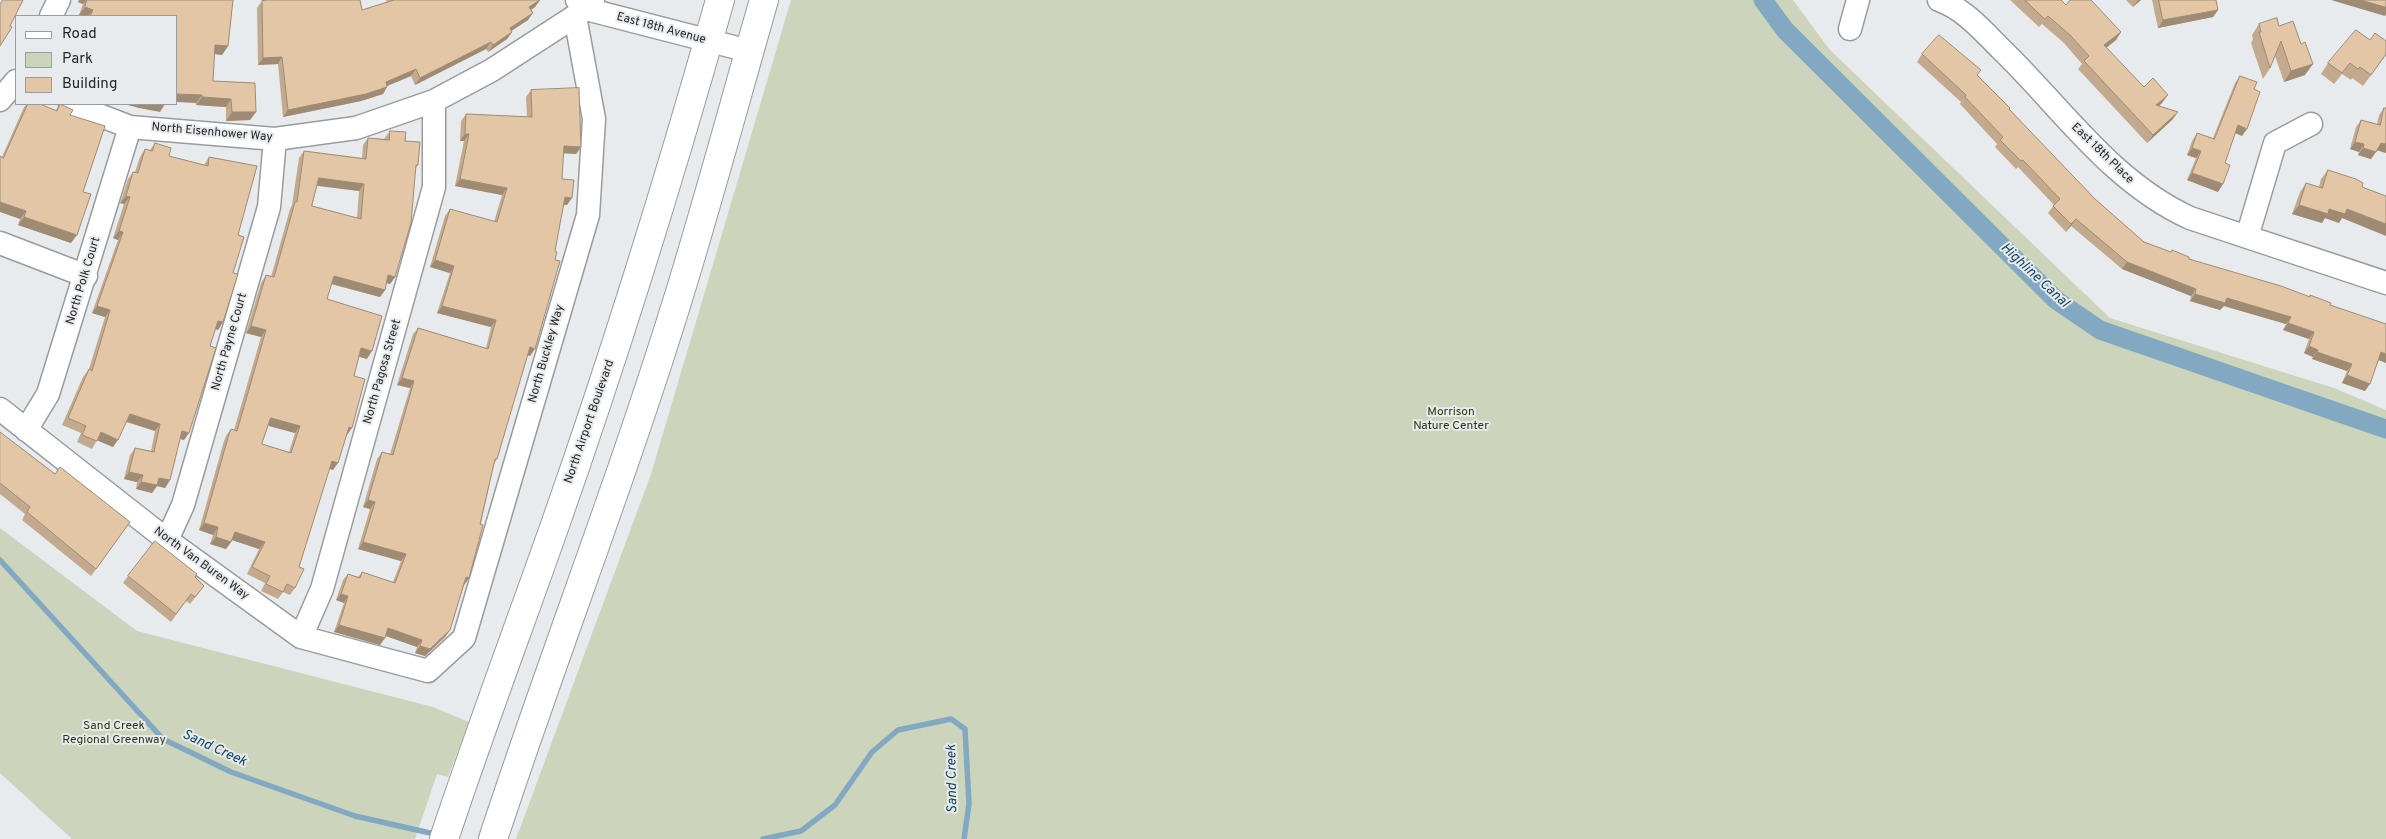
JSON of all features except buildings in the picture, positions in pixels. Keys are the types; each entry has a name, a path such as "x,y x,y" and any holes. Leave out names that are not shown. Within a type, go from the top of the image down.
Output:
{"main road":[{"name":"North Airport Boulevard","path":"444,839 473,751 555,526 635,288 720,0"},
{"path":"493,839 517,766 593,554 677,302 764,0"}],"street":[{"path":"52,15 59,0"},
{"path":"1850,29 1858,0"},
{"name":"East 18th Place","path":"1939,0 1961,10 2008,56 2101,155 2141,191 2167,208 2190,218 2386,283"},
{"name":"East 18th Avenue","path":"583,6 708,42 749,51"},
{"name":"North Eisenhower Way","path":"73,105 130,127 275,139 356,128 434,101 492,70 583,6"},
{"name":"North Buckley Way","path":"428,671 464,638 588,215 594,119 583,6"},
{"path":"0,100 15,83"},
{"name":"North Pagosa Street","path":"301,637 322,589 434,187 434,101"},
{"path":"2247,237 2275,143 2311,124"},
{"name":"North Polk Court","path":"26,430 48,394 86,276 130,127"},
{"name":"North Payne Court","path":"167,540 183,505 269,207 275,139"},
{"path":"0,243 86,276"},
{"name":"North Van Buren Way","path":"0,409 167,540 301,637 428,671"}],"green space":[{"name":"Morrison Nature Center","path":"791,0 1793,0 1830,50 2110,318 2334,388 2386,410 2386,839 516,839 651,474"},
{"name":"Sand Creek Regional Greenway","path":"0,528 137,631 433,707 469,722 448,777 437,774 415,839 72,839 0,773"}],"waterway":[{"name":"Highline Canal","path":"1763,0 1785,30 2056,300 2100,330 2386,429"},
{"name":"Sand Creek","path":"0,560 163,739 231,772 355,816 439,835"},
{"name":"Sand Creek","path":"763,839 801,831 835,805 872,752 898,730 951,719 965,729 969,804 964,839"}]}
